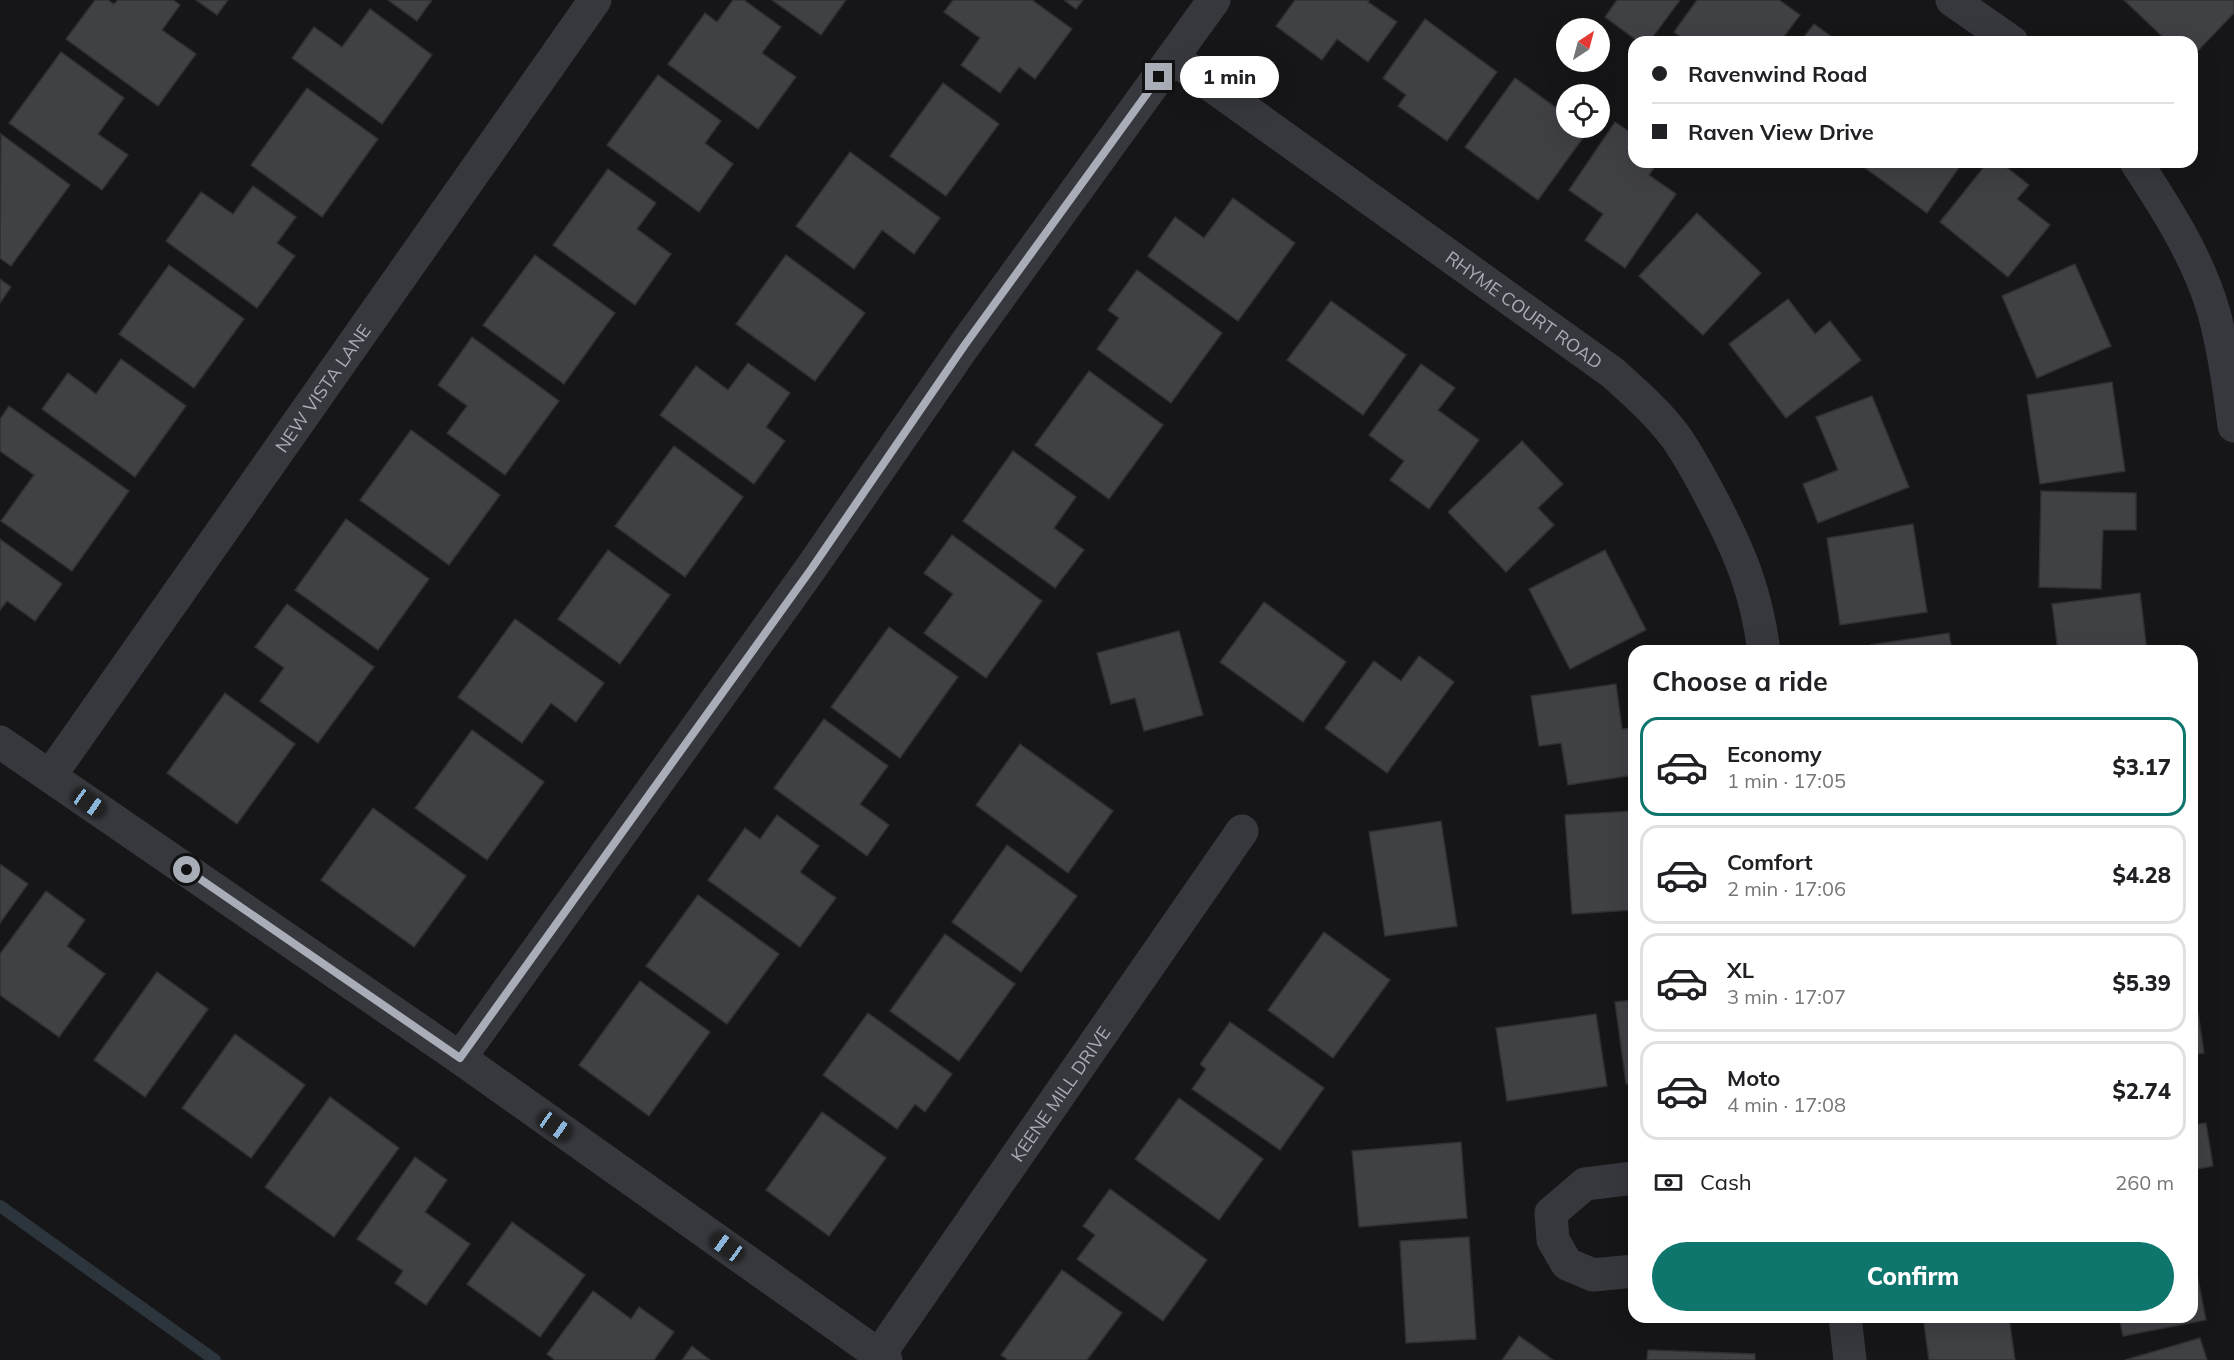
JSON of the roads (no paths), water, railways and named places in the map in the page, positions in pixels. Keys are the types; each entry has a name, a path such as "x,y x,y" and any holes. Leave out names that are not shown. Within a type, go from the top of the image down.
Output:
{"street":[{"name":"NEW VISTA LANE","path":"50,776 596,0"},
{"path":"460,1058 812,568 964,346 1214,0"},
{"path":"1953,0 2004,36"},
{"name":"RHYME COURT ROAD","path":"1173,58 1613,374 1646,403 1674,435 1696,468 1738,549 1752,588 1763,645"},
{"path":"2140,168 2190,255 2214,312 2227,371 2234,426"},
{"path":"0,742 460,1058 883,1358"},
{"name":"KEENE MILL DRIVE","path":"883,1358 1242,831"},
{"path":"1628,1179 1585,1184 1551,1213 1553,1240 1568,1264 1593,1275 1628,1272"},
{"path":"1846,1323 1850,1360"}],"waterway":[{"path":"0,1206 215,1360"}]}
